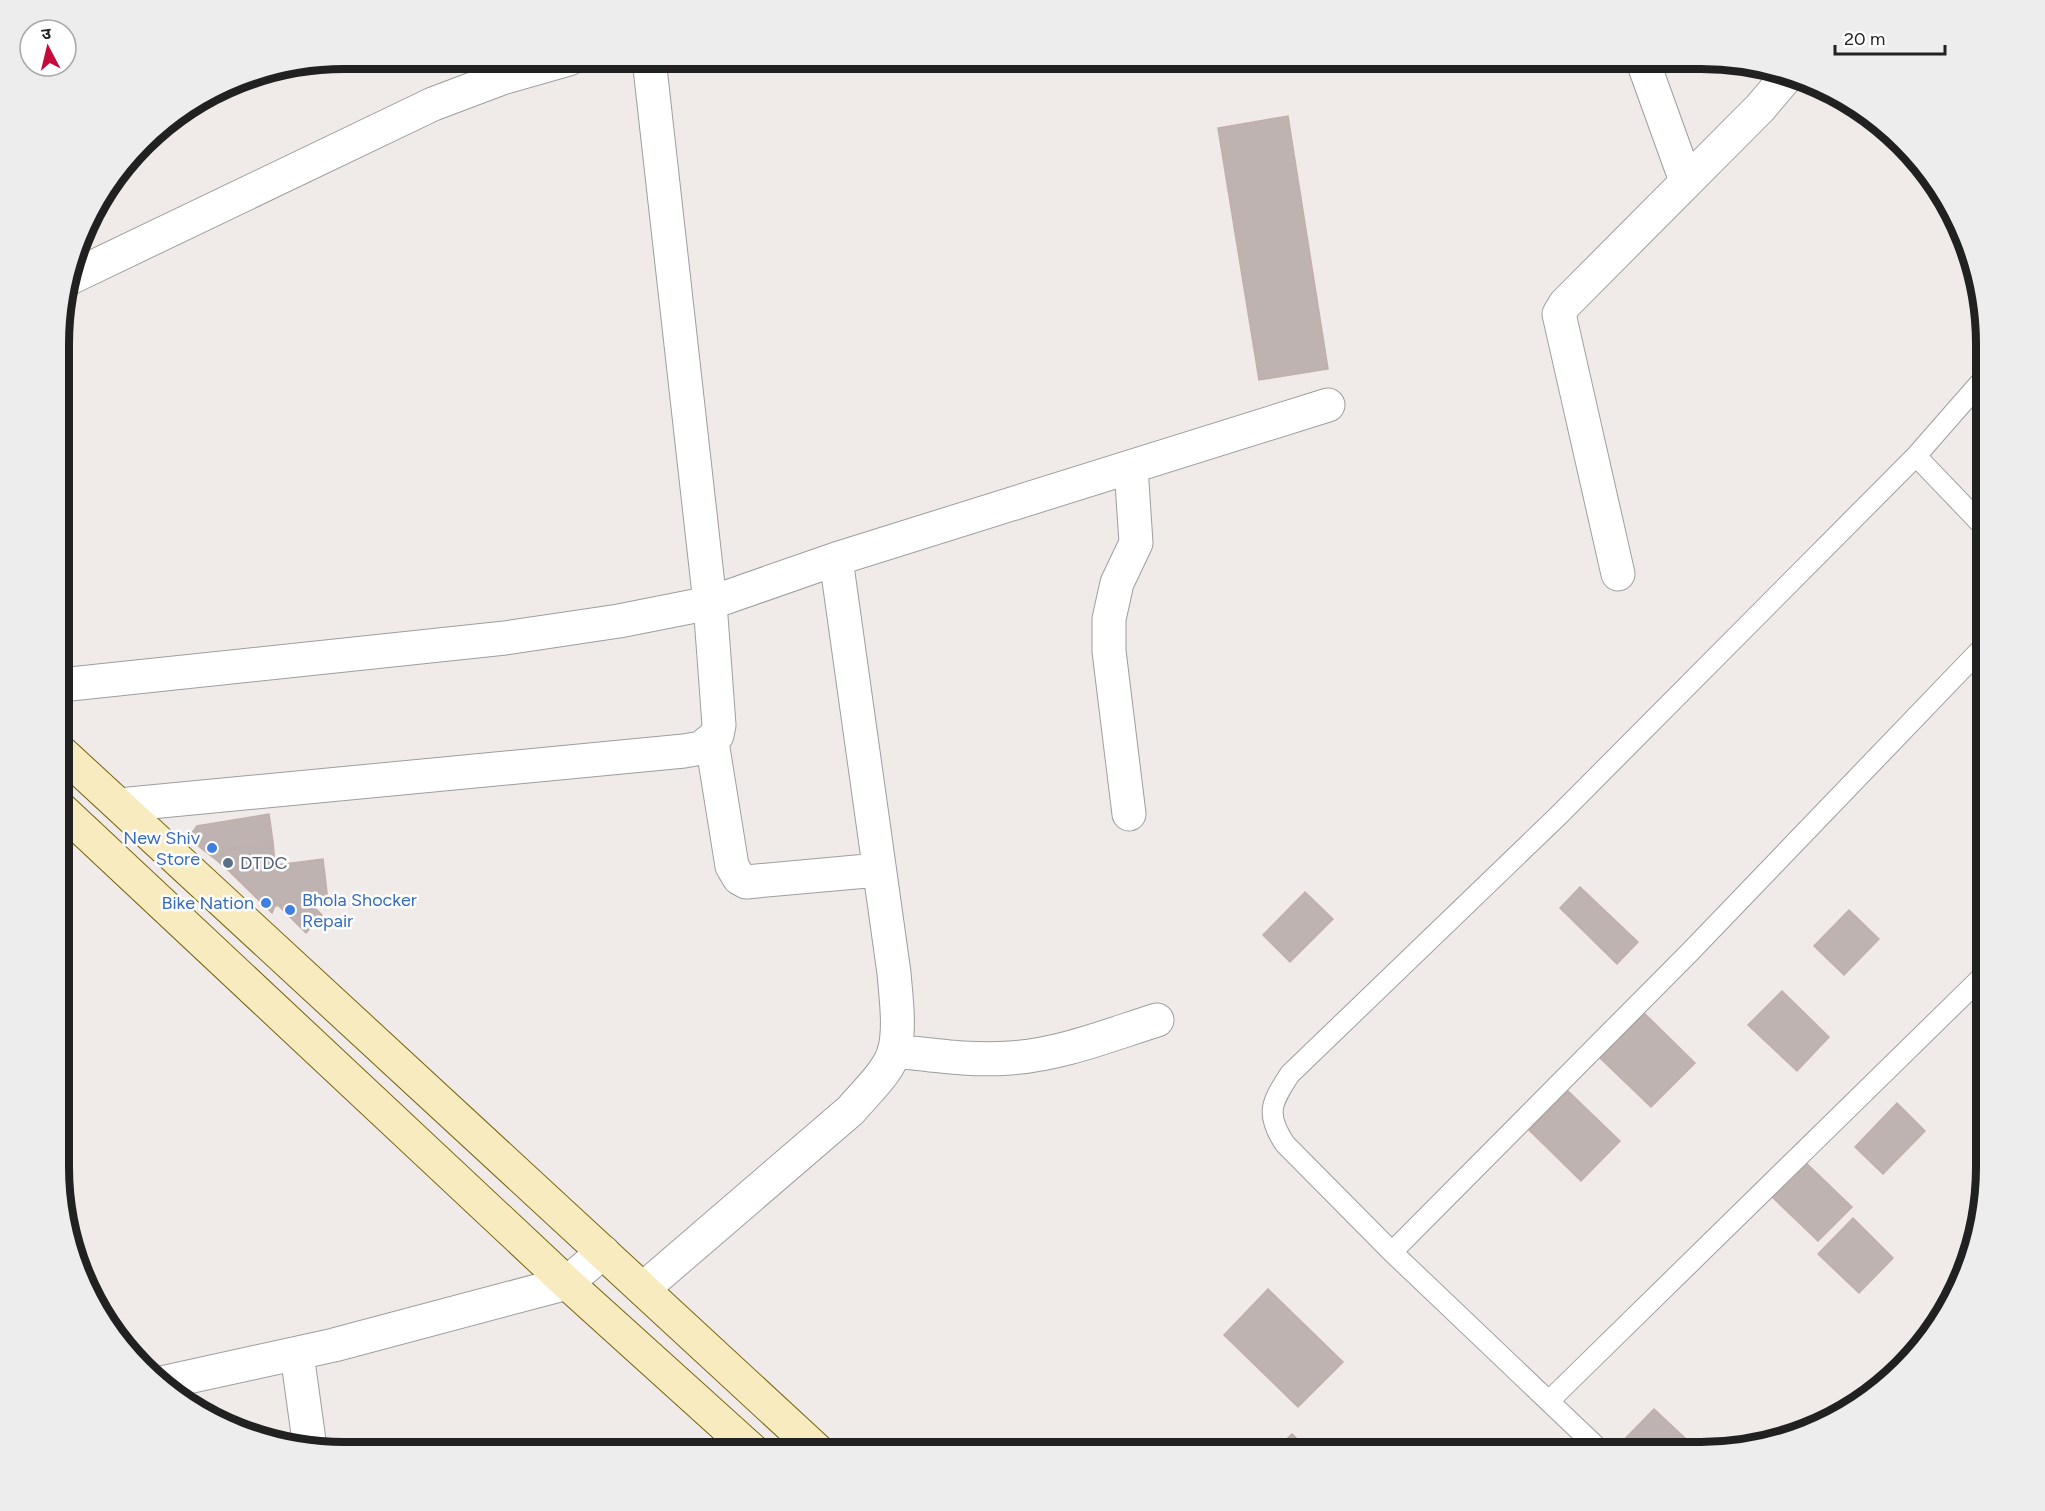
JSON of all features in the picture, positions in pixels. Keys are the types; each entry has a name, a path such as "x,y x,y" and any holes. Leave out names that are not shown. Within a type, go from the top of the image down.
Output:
{"main road":[{"path":"69,759 808,1442"},
{"path":"69,816 567,1283 743,1442"},
{"path":"200,939 231,909"}],"street":[{"path":"78,274 433,104 502,78 534,69"},
{"path":"118,805 684,751 701,748 712,742 717,735 719,725 710,603 650,69"},
{"path":"1646,69 1686,181"},
{"path":"1618,574 1559,314 1565,304 1760,108 1782,81"},
{"path":"69,684 505,638 619,621 710,603 836,559 1328,405"},
{"path":"1128,814 1110,651 1109,619 1117,583 1136,543 1131,467"},
{"path":"643,1289 850,1110 879,1077 894,1051 897,1019 894,973 836,559"},
{"path":"712,742 732,866 739,878 746,882 878,870"},
{"path":"894,1051 964,1059 1012,1058 1062,1050 1157,1020"},
{"path":"171,1381 297,1354 567,1283 603,1252"},
{"path":"297,1354 309,1440"}],"lane":[{"path":"1592,1442 1392,1252 1285,1144 1273,1126 1271,1110 1290,1074 1559,815 1916,456 1976,387"},
{"path":"1916,456 1976,519"},
{"path":"1392,1252 1690,952 1976,654"},
{"path":"1549,1401 1976,983"}],"building":[{"path":"1288,116 1328,369 1259,380 1218,128"},
{"path":"269,814 273,842 232,849 214,858 188,838 197,826"},
{"path":"273,842 275,865 229,871 214,858 232,849"},
{"path":"323,859 328,901 275,906 272,913 229,871"},
{"path":"1580,887 1638,942 1617,964 1560,908"},
{"path":"1305,892 1333,919 1290,962 1263,935"},
{"path":"310,903 322,915 306,933 279,906"},
{"path":"1849,910 1879,939 1844,975 1814,946"},
{"path":"1782,991 1829,1037 1797,1071 1748,1025"},
{"path":"1644,1013 1695,1063 1651,1107 1600,1058"},
{"path":"1568,1091 1620,1141 1581,1181 1529,1130"},
{"path":"1897,1103 1925,1131 1883,1174 1855,1147"},
{"path":"1801,1158 1852,1207 1818,1241 1768,1193"},
{"path":"1853,1218 1893,1258 1859,1293 1818,1254"},
{"path":"1268,1289 1343,1362 1298,1407 1224,1335"},
{"path":"1654,1409 1689,1442 1622,1442"},
{"path":"1292,1434 1300,1442 1284,1442"}],"place":[{"name":"New Shiv Store","path":"212,848"},
{"name":"DTDC","path":"228,863"},
{"name":"Bike Nation","path":"266,903"},
{"name":"Bhola Shocker Repair","path":"290,910"}]}
